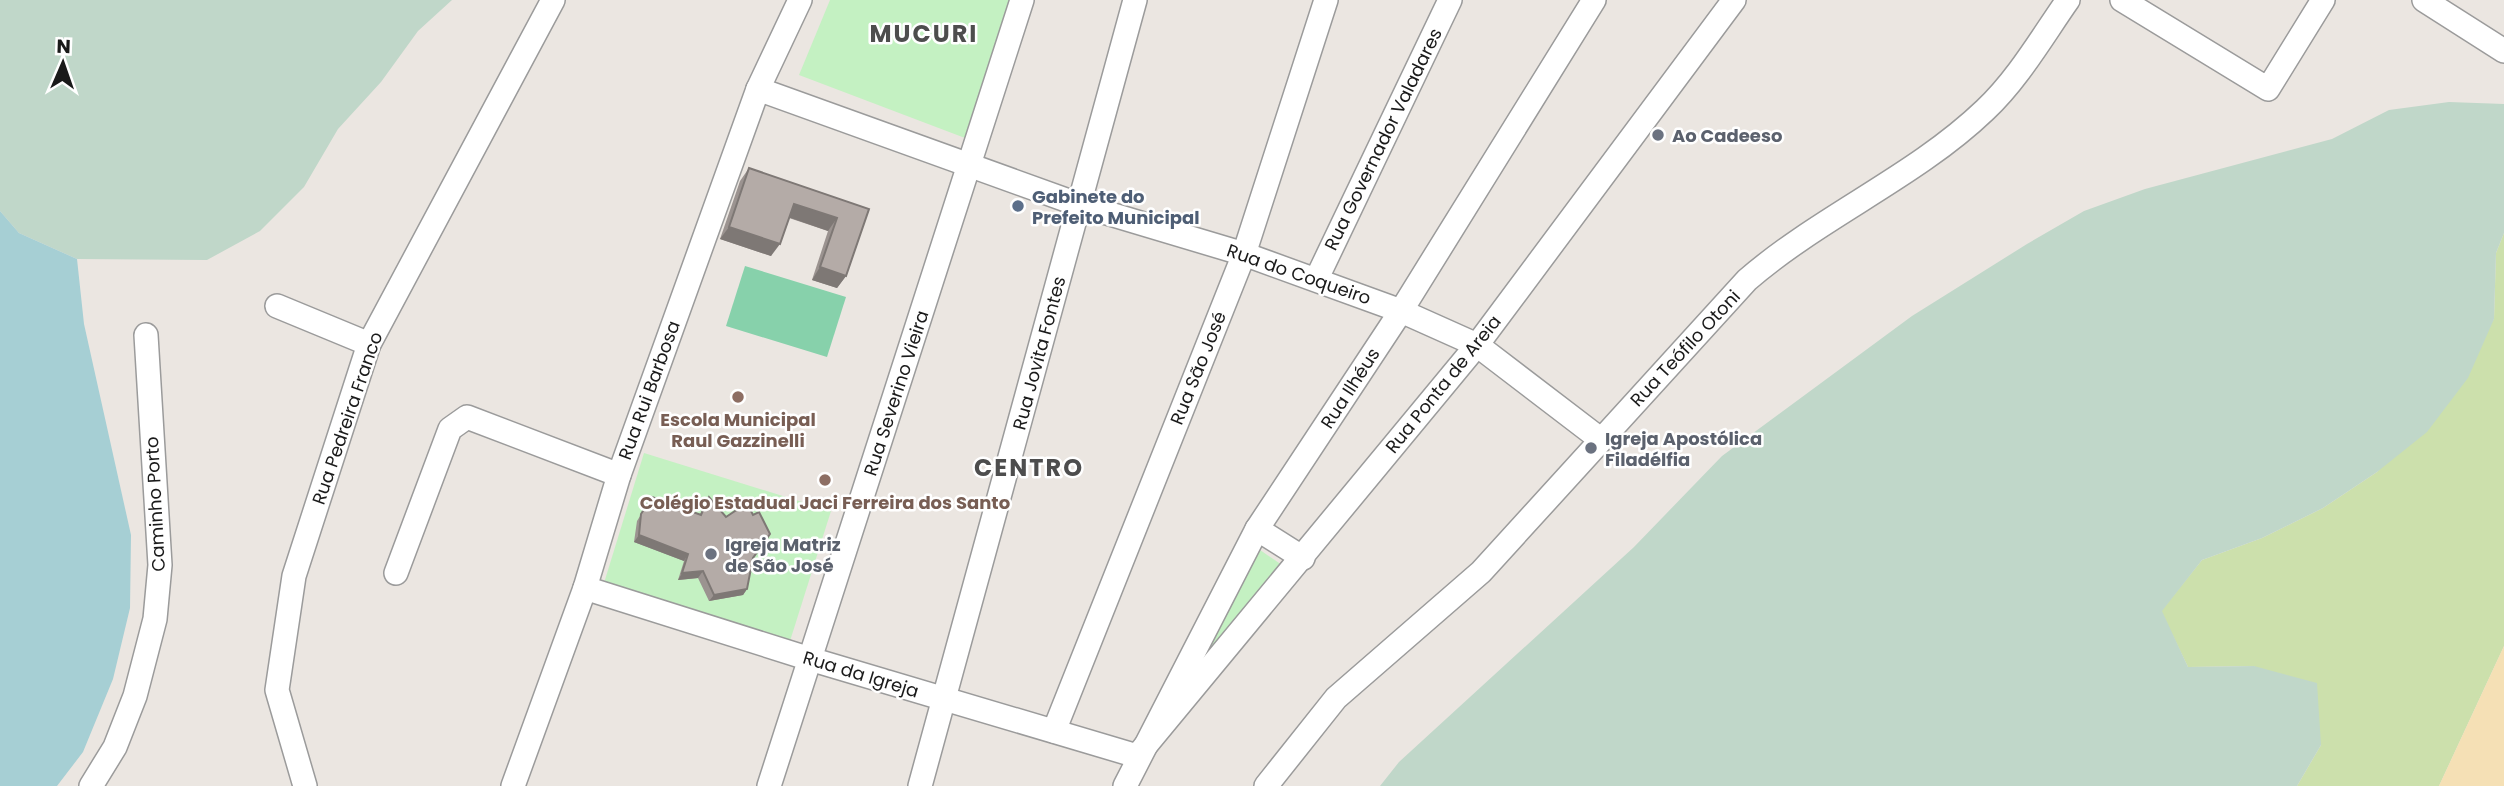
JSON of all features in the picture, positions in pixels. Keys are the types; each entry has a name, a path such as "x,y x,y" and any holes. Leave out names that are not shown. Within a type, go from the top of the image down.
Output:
{"street":[{"name":"Rua Pedreira Franco","path":"305,786 277,690 294,576 369,344 553,0"},
{"name":"Rua Rui Barbosa","path":"513,786 585,587 619,475 758,89 800,0"},
{"name":"Rua Severino Vieira","path":"769,786 1022,0"},
{"name":"Rua Jovita Fontes","path":"920,786 1135,0"},
{"name":"Rua São José","path":"1054,731 1244,254 1325,0"},
{"name":"Rua Governador Valadares","path":"1317,278 1450,0"},
{"name":"Rua Ilhéus","path":"1125,786 1257,529 1401,311 1594,0"},
{"name":"Rua Ponta de Areia","path":"1138,757 1477,345 1734,0"},
{"name":"Rua Teófilo Otoni","path":"1266,786 1336,698 1481,572 1600,439 1756,272 1781,251 1953,138 2012,81 2068,0"},
{"path":"2122,0 2268,89 2323,0"},
{"path":"2424,0 2504,51"},
{"name":"Rua do Coqueiro","path":"758,89 1080,205 1317,278 1401,311 1477,345 1600,439"},
{"path":"277,306 369,344"},
{"name":"Caminho Porto","path":"91,786 115,747 135,695 155,619 160,565 146,335"},
{"path":"396,573 450,429 467,417 619,475"},
{"path":"1257,529 1303,558"},
{"name":"Rua da Igreja","path":"585,587 810,659 1138,757"}],"green space":[{"path":"0,0 452,0 418,31 381,82 338,129 304,187 260,231 207,260 77,259 19,233 0,211"},
{"path":"830,0 1010,0 965,138 799,75"},
{"path":"2449,102 2504,104 2504,233 2496,253 2494,319 2468,378 2427,432 2377,472 2323,508 2262,538 2202,560 2162,611 2188,667 2254,666 2317,683 2321,745 2297,786 1380,786 1399,762 1634,547 1722,456 1912,316 2084,211 2145,189 2332,139 2389,110"},
{"path":"2504,233 2504,646 2439,786 2297,786 2321,745 2254,666 2188,667 2161,611 2202,560 2262,538 2323,508 2377,472 2494,319 2496,253"},
{"path":"745,266 846,297 827,357 726,326"},
{"path":"644,453 831,511 790,641 604,583"},
{"path":"1260,550 1282,565 1206,653"}],"sand":[{"path":"2504,646 2504,786 2439,786"}],"water":[{"path":"0,211 19,233 77,259 84,324 131,535 130,608 113,679 83,752 57,786 0,786"}],"building":[{"path":"749,168 869,209 846,276 820,267 837,218 794,204 780,244 729,227"},
{"name":"Igreja Matriz de São José","path":"652,497 701,515 709,497 726,517 747,503 753,515 759,512 770,534 753,558 747,589 714,595 703,571 682,573 688,554 639,535 641,514"}],"place":[{"name":"Ao Cadeeso","path":"1658,135"},
{"name":"Gabinete do Prefeito Municipal","path":"1018,206"},
{"name":"Escola Municipal Raul Gazzinelli","path":"738,397"},
{"name":"Igreja Apostólica Filadélfia","path":"1591,448"},
{"name":"Colégio Estadual Jaci Ferreira dos Santo","path":"825,480"},
{"name":"Igreja Matriz de São José","path":"711,554"}],"district":[{"name":"MUCURI","path":"924,33"},
{"name":"CENTRO","path":"1029,467"}]}
